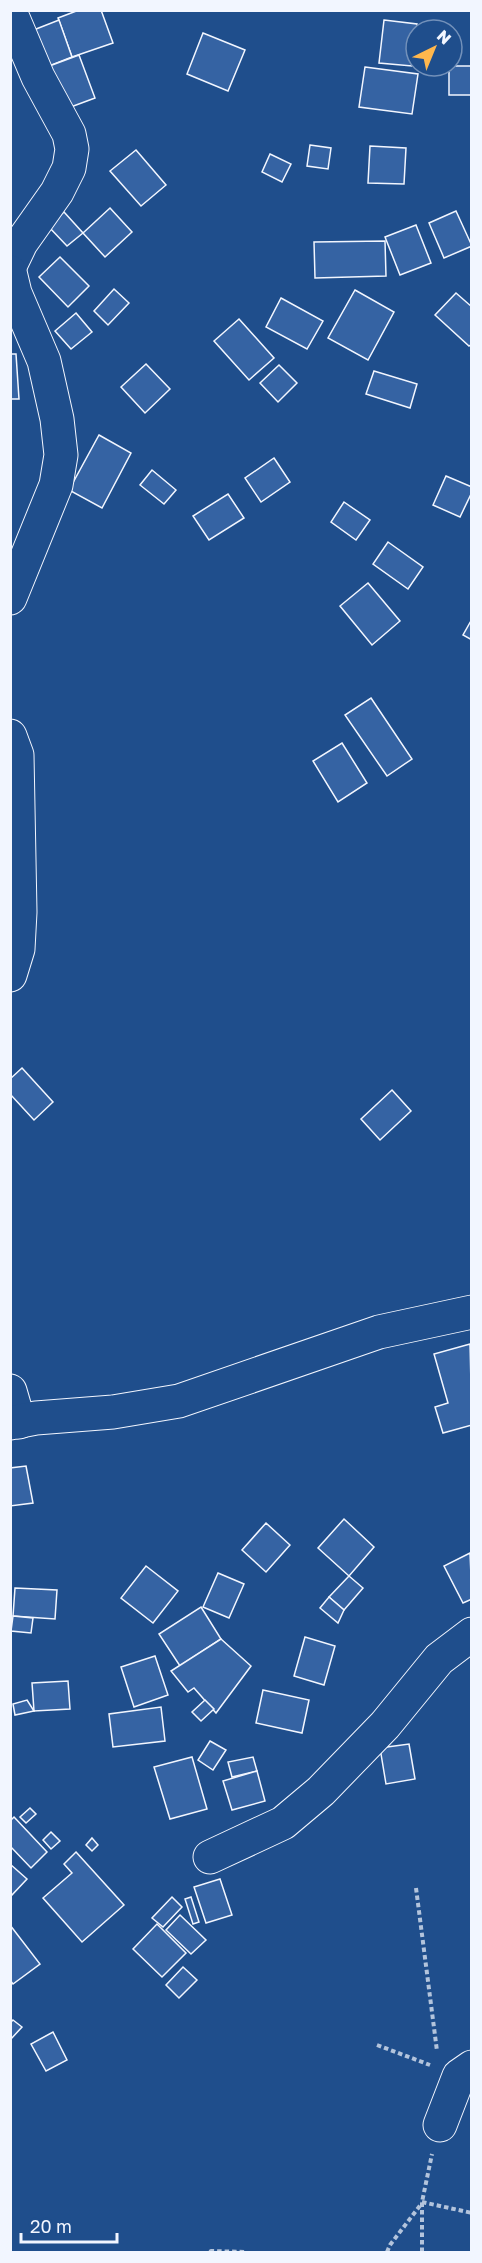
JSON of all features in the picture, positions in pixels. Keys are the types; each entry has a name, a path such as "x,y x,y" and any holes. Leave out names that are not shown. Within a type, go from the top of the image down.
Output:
{"street":[{"path":"10,11 38,77 69,134 72,149 69,168 61,184 21,243 10,266"},
{"path":"10,272 15,293 44,362 57,419 61,455 56,485 10,598"},
{"path":"10,736 17,755 20,912 18,949 10,975"},
{"path":"10,1391 15,1422 36,1418 113,1412 179,1401 379,1332 471,1312"},
{"path":"210,1857 283,1823 321,1791 385,1725 440,1659 471,1634"},
{"path":"440,2125 457,2071"}],"path":[{"path":"416,1888 457,2071"},
{"path":"377,2045 457,2071"},
{"path":"422,2253 422,2202 440,2125"},
{"path":"422,2202 471,2213"},
{"path":"387,2253 390,2245 422,2202"},
{"path":"210,2253 211,2251 245,2253"}],"building":[{"path":"79,10 101,10 113,43 72,57 58,18"},
{"path":"59,20 72,57 44,68 31,31"},
{"path":"384,20 404,22 404,65 379,63"},
{"path":"203,33 245,50 228,91 187,74"},
{"path":"79,55 95,98 60,111 44,68"},
{"path":"464,66 472,66 472,95 449,95 449,78 464,78"},
{"path":"365,67 404,72 404,78 417,78 412,114 359,107"},
{"path":"310,145 331,148 328,169 307,166"},
{"path":"370,146 406,148 404,184 368,183"},
{"path":"136,150 166,185 141,206 110,171"},
{"path":"270,154 291,164 282,182 262,172"},
{"path":"110,208 132,232 105,257 83,233"},
{"path":"456,211 472,246 444,258 429,223"},
{"path":"64,212 83,233 67,246 48,226"},
{"path":"416,225 431,263 400,275 385,237"},
{"path":"385,241 386,276 315,278 314,242"},
{"path":"60,257 89,286 68,307 39,277"},
{"path":"114,289 129,303 108,325 94,311"},
{"path":"355,290 394,312 368,360 328,338"},
{"path":"456,293 472,307 472,344 469,346 435,315"},
{"path":"281,298 323,321 307,349 266,327"},
{"path":"76,313 92,332 71,349 55,331"},
{"path":"239,319 274,358 249,380 214,341"},
{"path":"10,354 16,354 19,399 10,399"},
{"path":"146,364 170,389 145,413 121,387"},
{"path":"279,365 297,383 278,402 260,383"},
{"path":"374,371 417,384 410,408 366,394"},
{"path":"99,435 131,453 102,508 69,490"},
{"path":"274,458 290,482 261,502 245,478"},
{"path":"152,470 176,490 164,504 140,485"},
{"path":"446,476 472,487 472,492 460,517 433,505"},
{"path":"228,494 244,518 209,540 193,516"},
{"path":"344,502 370,520 356,540 331,522"},
{"path":"388,542 423,567 408,589 373,564"},
{"path":"368,583 400,621 372,645 340,606"},
{"path":"472,619 472,640 463,635"},
{"path":"371,698 412,759 387,776 345,715"},
{"path":"342,743 367,783 338,802 313,761"},
{"path":"22,1068 53,1102 34,1120 10,1094 10,1079"},
{"path":"392,1090 411,1111 380,1140 361,1119"},
{"path":"470,1344 472,1425 443,1433 435,1407 448,1403 434,1354"},
{"path":"26,1466 33,1503 10,1506 10,1468"},
{"path":"344,1519 374,1547 349,1576 318,1548"},
{"path":"266,1523 290,1545 266,1572 242,1550"},
{"path":"470,1553 472,1599 463,1603 444,1566"},
{"path":"146,1566 178,1591 153,1623 121,1598"},
{"path":"218,1573 244,1584 229,1618 203,1607"},
{"path":"349,1576 363,1588 344,1610 329,1597"},
{"path":"15,1588 57,1590 55,1619 13,1616"},
{"path":"329,1597 344,1610 338,1623 320,1608"},
{"path":"201,1607 221,1639 180,1666 159,1634"},
{"path":"13,1616 33,1618 31,1633 11,1631"},
{"path":"305,1637 335,1646 324,1685 294,1676"},
{"path":"221,1639 251,1666 216,1713 194,1688 188,1692 171,1671"},
{"path":"155,1656 168,1695 134,1707 121,1667"},
{"path":"68,1681 70,1709 34,1711 32,1683"},
{"path":"263,1690 309,1700 302,1733 256,1723"},
{"path":"27,1700 34,1711 15,1715 13,1704"},
{"path":"205,1700 214,1709 201,1721 192,1712"},
{"path":"161,1707 165,1741 113,1747 109,1714"},
{"path":"210,1741 226,1750 213,1770 198,1760"},
{"path":"409,1744 415,1779 386,1784 380,1748"},
{"path":"192,1757 207,1809 170,1819 154,1767"},
{"path":"253,1757 257,1771 232,1777 228,1762"},
{"path":"257,1771 265,1801 232,1810 223,1781"},
{"path":"30,1808 36,1814 26,1823 20,1817"},
{"path":"14,1817 47,1852 31,1868 10,1846 10,1821"},
{"path":"51,1832 60,1841 51,1849 43,1840"},
{"path":"92,1838 98,1845 92,1851 86,1845"},
{"path":"76,1852 124,1905 82,1942 43,1898 72,1873 64,1864"},
{"path":"10,1864 27,1879 10,1897"},
{"path":"220,1879 232,1915 206,1923 194,1887"},
{"path":"172,1897 182,1907 163,1927 152,1918"},
{"path":"191,1897 199,1922 193,1924 185,1899"},
{"path":"180,1915 206,1940 191,1954 166,1930"},
{"path":"157,1924 186,1953 162,1977 133,1949"},
{"path":"10,1925 40,1964 13,1984 10,1980"},
{"path":"183,1967 197,1980 179,1998 166,1985"},
{"path":"13,2020 22,2027 11,2039 10,2023"},
{"path":"53,2032 67,2060 46,2071 31,2044"}]}
